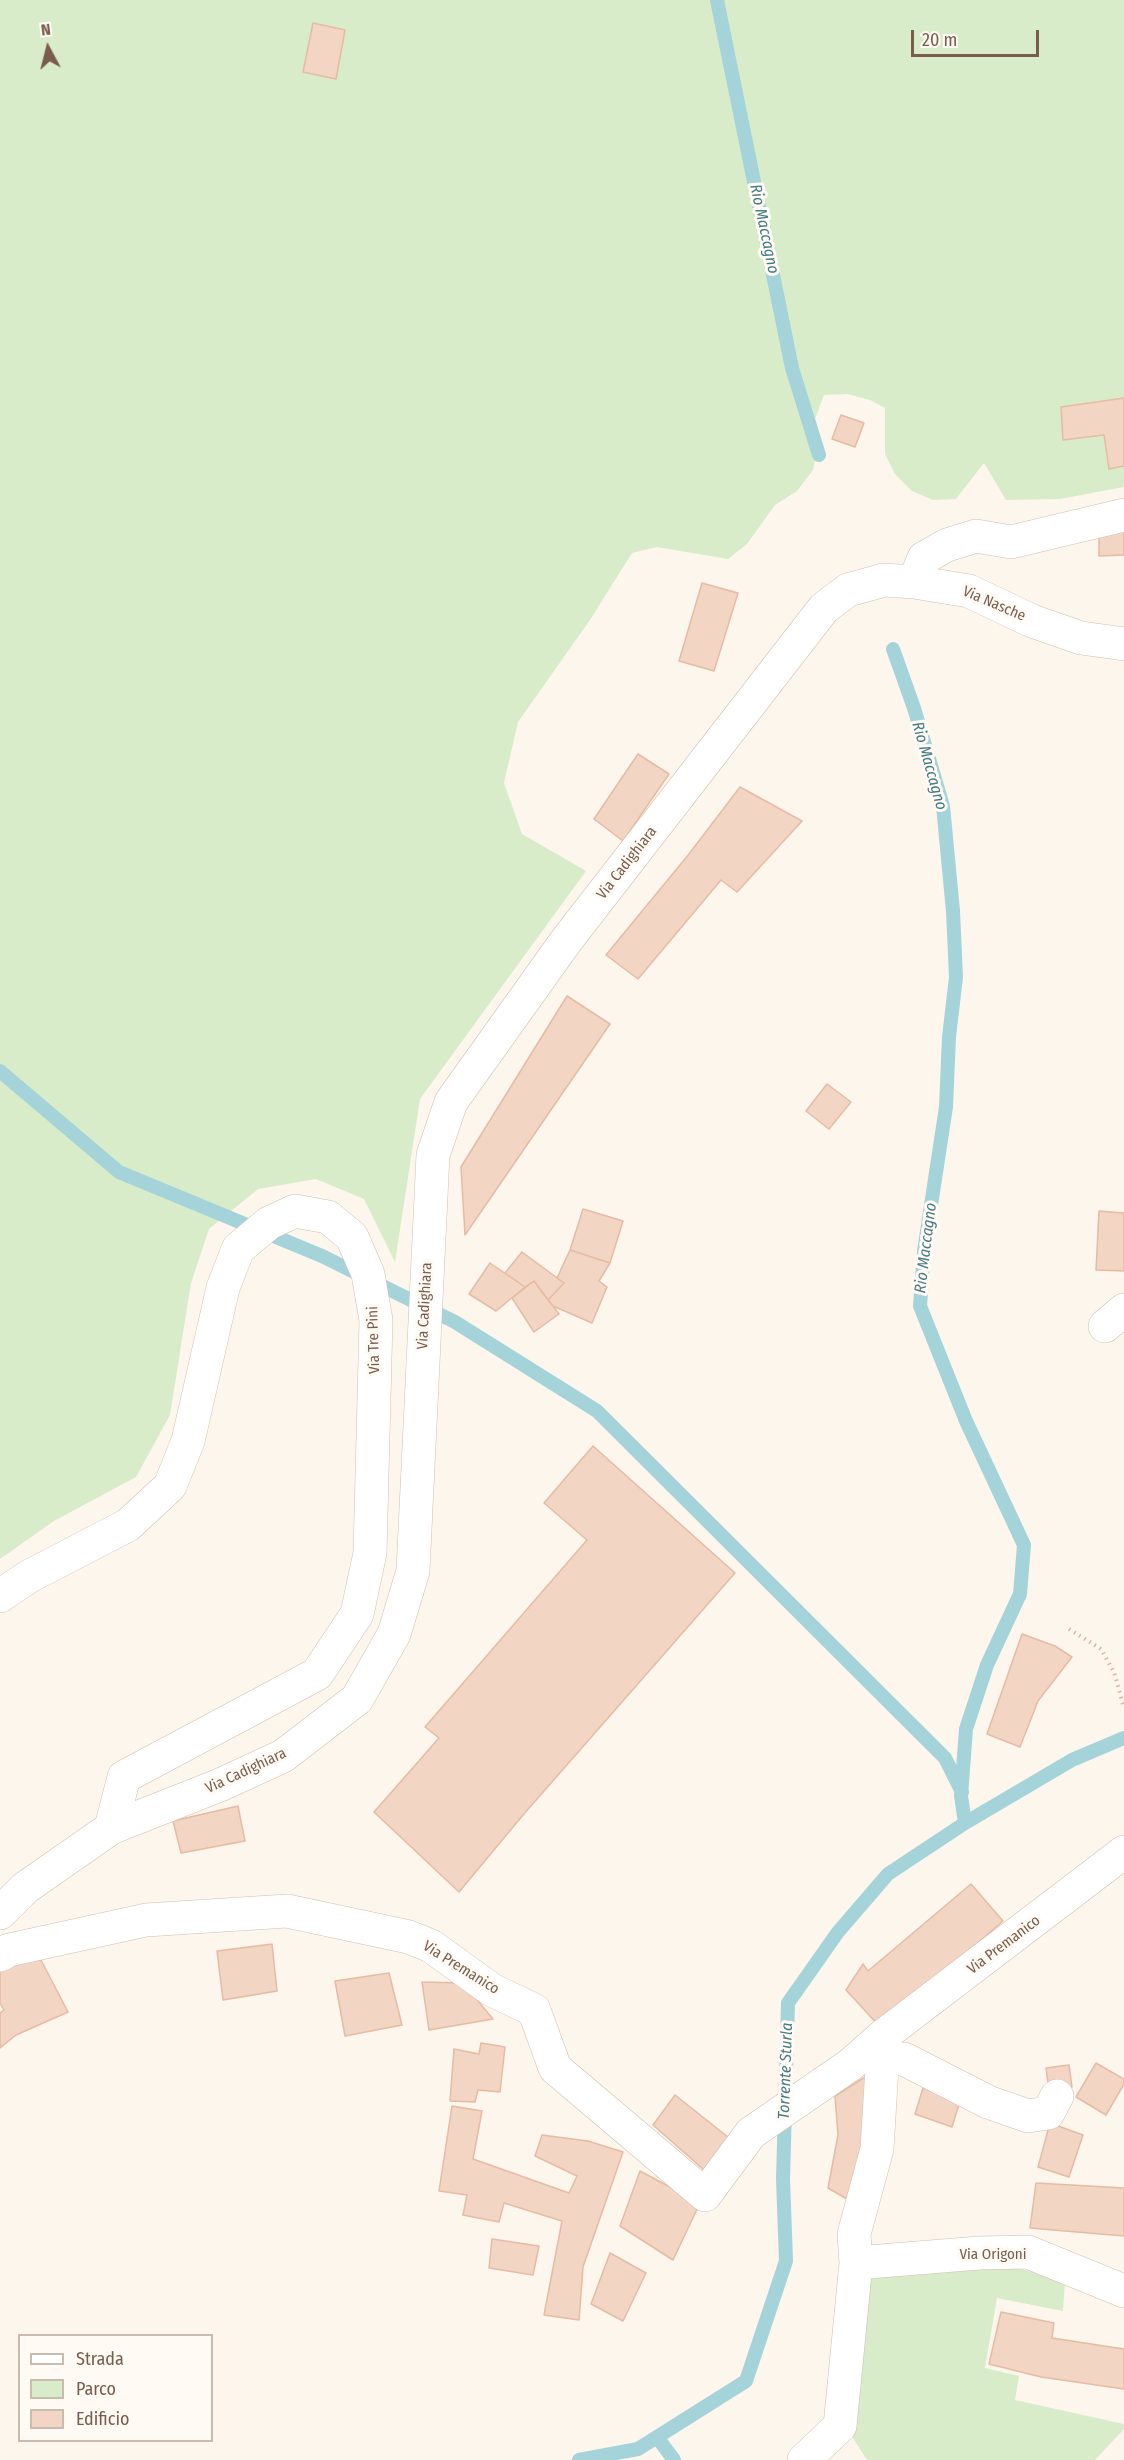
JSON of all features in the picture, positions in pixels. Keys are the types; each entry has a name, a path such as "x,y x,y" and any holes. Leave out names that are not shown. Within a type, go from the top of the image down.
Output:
{"street":[{"path":"914,582 924,558 957,542 976,536 1011,542 1124,515"},
{"name":"Via Nasche","path":"824,608 848,590 884,580 914,582 969,591 1032,621 1071,634 1124,644"},
{"name":"Via Cadighiara","path":"0,1913 25,1888 111,1828 220,1785 283,1756 357,1699 394,1634 413,1571 433,1155 451,1102 566,941 824,608"},
{"name":"Via Tre Pini","path":"0,1596 27,1577 128,1525 170,1486 188,1441 223,1288 238,1249 269,1223 295,1211 328,1217 352,1237 368,1274 376,1320 370,1553 357,1614 317,1674 124,1777 111,1828"},
{"name":"Via Premanico","path":"0,1955 9,1950 146,1920 288,1911 409,1937 431,1946 492,1990 534,2010 555,2068 705,2195 751,2133 850,2065 883,2047 1016,1937 1124,1852"},
{"path":"804,2460 840,2426 855,2248 877,2149 883,2047 988,2102 1028,2116 1048,2113 1057,2096"},
{"name":"Via Origoni","path":"855,2248 979,2253 1028,2252 1124,2290"}],"path":[{"path":"1069,1629 1101,1649 1114,1672 1124,1707"}],"green space":[{"path":"0,0 1124,0 1124,487 1060,499 1006,500 984,463 956,499 933,500 912,491 895,474 885,454 885,408 870,400 848,394 824,395 815,419 818,446 813,470 797,491 775,505 747,544 728,559 657,547 632,553 590,620 518,722 504,783 522,834 586,871 420,1099 395,1262 364,1199 316,1179 258,1189 209,1229 191,1283 170,1415 136,1477 54,1521 0,1559"},
{"path":"1015,2267 1065,2282 1063,2311 997,2298 985,2368 1019,2376 1015,2400 1124,2424 1124,2429 1095,2460 867,2460 851,2435 871,2277 877,2273"}],"building":[{"path":"313,23 345,30 336,79 303,72"},
{"path":"1124,398 1124,466 1109,469 1104,435 1063,440 1061,407"},
{"path":"841,415 864,423 855,447 832,439"},
{"path":"1124,529 1124,555 1099,556 1099,535"},
{"path":"702,583 738,593 714,671 679,661"},
{"path":"638,754 669,774 623,841 594,819"},
{"path":"740,787 802,821 737,892 721,880 638,979 606,955 689,854"},
{"path":"567,996 610,1024 465,1235 461,1167"},
{"path":"827,1084 851,1102 829,1129 806,1111"},
{"path":"583,1209 623,1221 610,1263 570,1250"},
{"path":"1099,1211 1124,1213 1124,1271 1096,1270"},
{"path":"570,1250 610,1263 599,1281 607,1287 592,1323 553,1306 548,1300 564,1283 557,1278"},
{"path":"522,1252 564,1283 548,1300 534,1281 525,1287 505,1273"},
{"path":"490,1263 525,1287 496,1311 469,1294"},
{"path":"534,1281 559,1314 534,1332 512,1298"},
{"path":"593,1446 735,1573 523,1815 459,1892 374,1812 439,1738 425,1727 587,1540 544,1503"},
{"path":"1022,1634 1055,1646 1072,1657 1038,1701 1020,1747 987,1734"},
{"path":"238,1806 245,1841 181,1853 173,1821"},
{"path":"971,1884 1003,1921 881,2028 846,1990 863,1964 868,1971"},
{"path":"272,1944 277,1991 223,2000 217,1951"},
{"path":"41,1960 68,2012 16,2035 0,2048 0,2013 4,2010 0,2003 0,1963"},
{"path":"389,1973 402,2025 345,2036 335,1981"},
{"path":"422,1982 463,1983 493,2019 429,2030"},
{"path":"481,2043 505,2047 500,2092 478,2090 475,2102 450,2101 454,2049 479,2054"},
{"path":"1096,2063 1124,2079 1124,2084 1106,2115 1076,2097"},
{"path":"1069,2065 1072,2087 1049,2090 1046,2068"},
{"path":"873,2072 868,2142 847,2199 828,2188 838,2135 835,2096"},
{"path":"923,2088 960,2101 952,2127 915,2114"},
{"path":"675,2095 738,2145 712,2177 653,2125"},
{"path":"452,2106 482,2111 473,2159 569,2193 577,2176 535,2156 542,2135 588,2141 623,2152 583,2267 579,2320 544,2315 562,2221 504,2203 499,2222 463,2215 467,2195 439,2191"},
{"path":"1050,2123 1083,2135 1069,2177 1038,2167"},
{"path":"640,2171 700,2203 673,2260 620,2226"},
{"path":"1036,2183 1124,2188 1124,2236 1030,2228"},
{"path":"492,2239 539,2246 533,2275 489,2268"},
{"path":"610,2253 646,2273 623,2321 591,2304"},
{"path":"1001,2312 1054,2323 1052,2338 1124,2349 1124,2389 1041,2377 989,2364"}],"waterway":[{"name":"Rio Maccagno","path":"717,0 792,368 819,455"},
{"name":"Rio Maccagno","path":"893,649 914,708 943,806 953,911 956,977 949,1037 946,1107 924,1251 920,1306 966,1421 1024,1545 1020,1594 987,1665 966,1729 961,1796 965,1823"},
{"path":"0,1071 119,1172 322,1256 455,1322 597,1411 945,1758 962,1792"},
{"name":"Torrente Sturla","path":"579,2460 638,2449 746,2381 786,2261 783,2179 788,2003 838,1932 888,1874 965,1823 1072,1760 1124,1738"},
{"path":"657,2437 674,2460"}]}
